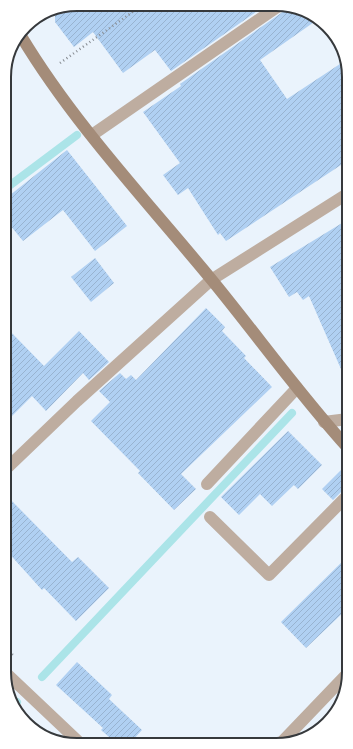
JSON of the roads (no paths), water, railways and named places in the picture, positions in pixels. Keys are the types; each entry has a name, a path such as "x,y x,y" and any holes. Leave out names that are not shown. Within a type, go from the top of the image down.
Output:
{"street":[{"path":"92,135 271,11"},
{"path":"23,39 45,74 92,135 211,280 324,422 342,442"},
{"path":"11,464 77,400 211,280 342,197"},
{"path":"207,484 297,388"},
{"path":"324,422 342,420"},
{"path":"210,517 269,575 342,501"},
{"path":"12,680 74,738"},
{"path":"286,737 342,680"}],"waterway":[{"path":"11,184 77,135"},
{"path":"42,677 292,413"}]}
